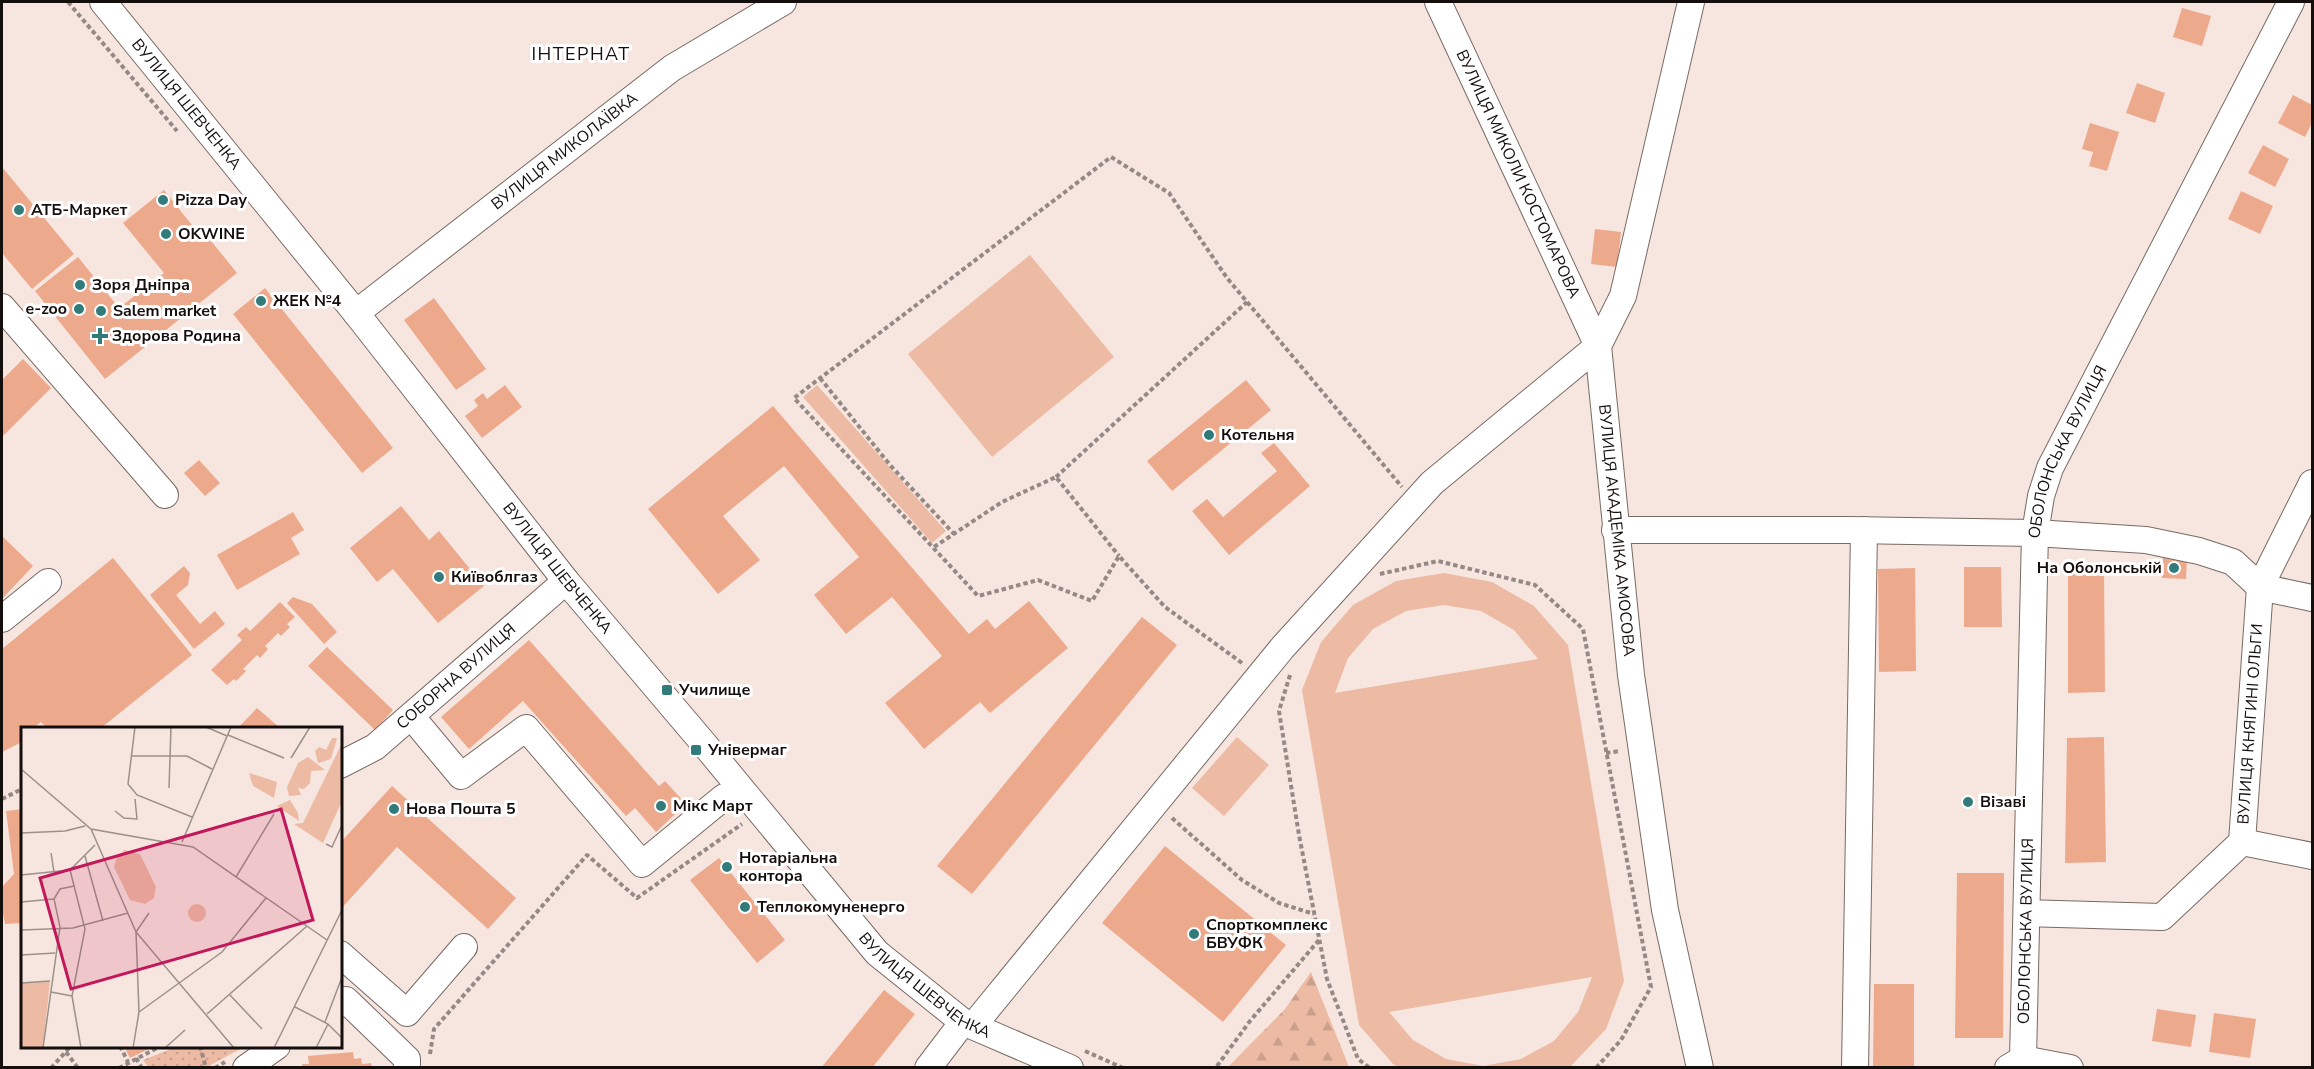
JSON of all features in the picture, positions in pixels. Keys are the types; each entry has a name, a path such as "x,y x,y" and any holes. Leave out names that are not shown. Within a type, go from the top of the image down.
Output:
{"street":[{"name":"ВУЛИЦЯ ШЕВЧЕНКА","path":"103,2 356,314 566,581 877,953 968,1024 1070,1068"},
{"name":"ВУЛИЦЯ МИКОЛАЇВКА","path":"356,314 672,68 783,2"},
{"name":"ВУЛИЦЯ МИКОЛИ КОСТОМАРОВА","path":"1438,2 1598,346"},
{"path":"928,1068 1156,803 1283,647 1432,483 1598,346 1623,296 1691,2"},
{"name":"ОБОЛОНСЬКА ВУЛИЦЯ","path":"2015,1063 2027,913 2034,533 2041,496 2050,468 2291,2"},
{"path":"2,307 165,495"},
{"name":"ВУЛИЦЯ АКАДЕМІКА АМОСОВА","path":"1598,346 1631,675 1665,910 1700,1068"},
{"name":"ВУЛИЦЯ КНЯГИНІ ОЛЬГИ","path":"2027,913 2162,917 2242,842 2259,587 2313,483"},
{"path":"1615,530 2034,533 2146,540 2199,551 2233,562 2259,587 2313,598"},
{"path":"1855,1068 1864,530"},
{"name":"СОБОРНА ВУЛИЦЯ","path":"342,764 375,747 566,581"},
{"path":"2,619 48,582"},
{"path":"411,716 461,777 526,728 642,864 724,797"},
{"path":"2242,842 2313,856"},
{"path":"342,956 407,1013 464,947"},
{"path":"342,1003 346,1000 407,1059 407,1068"},
{"path":"246,1068 276,1048"},
{"path":"2015,1063 2070,1068"}],"path":[{"path":"1119,556 1092,601 1038,580 978,596 794,398 1111,157 1169,193 1227,278 1415,502"},
{"path":"934,547 1002,502 1056,477 1247,302"},
{"path":"820,378 890,465 954,534"},
{"path":"1056,477 1119,556 1165,607 1260,676"},
{"path":"1370,577 1438,561 1535,585 1583,629 1651,987 1621,1040 1596,1068"},
{"path":"1290,672 1280,711 1319,940 1327,979 1358,1059 1370,1068"},
{"path":"2,799 21,790"},
{"path":"1156,803 1242,880 1279,903 1314,914"},
{"path":"1216,1066 1250,1021 1319,940"},
{"path":"51,1068 70,1048"},
{"path":"121,1048 128,1062"},
{"path":"119,1068 158,1048"},
{"path":"200,1048 206,1068"},
{"path":"66,1052 78,1068"},
{"path":"136,1058 142,1068"}],"green space":[{"path":"1030,255 1114,357 992,457 908,354"},
{"path":"817,385 946,531 932,543 803,397"},
{"path":"1444,573 1492,582 1534,606 1568,645 1624,981 1606,1029 1570,1067 1398,1067 1359,1025 1302,690 1321,642 1353,605 1396,581","holes":["1444,605 1481,611 1514,630 1538,659 1335,693 1348,658 1373,629 1406,611","1592,977 1578,1012 1554,1041 1521,1059 1483,1066 1446,1059 1413,1040 1389,1012"]},
{"path":"1237,737 1269,765 1224,816 1192,788"},
{"path":"1311,972 1349,1067 1228,1067 1285,1009"},
{"path":"173,1048 242,1048 207,1067 148,1067 143,1060"}],"building":[{"path":"2182,8 2211,16 2202,46 2173,37"},
{"path":"2137,83 2165,93 2155,123 2126,113"},
{"path":"2293,95 2312,105 2312,123 2305,137 2278,123"},
{"path":"2090,123 2119,132 2107,171 2089,166 2093,152 2082,149"},
{"path":"2263,145 2289,159 2275,187 2248,173"},
{"name":"АТБ-Маркет","path":"2,167 74,254 32,289 2,253"},
{"path":"164,190 203,239 207,236 237,273 105,379 35,291 78,257 119,308 164,273 123,223"},
{"path":"2241,191 2273,206 2260,234 2228,219"},
{"path":"1595,229 1621,232 1617,267 1591,264"},
{"path":"265,288 393,448 362,473 233,314"},
{"path":"434,298 486,369 456,390 404,320"},
{"path":"23,359 51,388 2,437 2,380"},
{"name":"Котельня","path":"1246,380 1271,410 1172,491 1147,461"},
{"path":"505,385 522,407 482,438 465,416 478,406 474,400 483,393 487,399"},
{"path":"773,406 969,634 987,619 995,629 1029,601 1068,648 990,713 980,702 924,749 885,703 942,656 892,597 846,634 814,595 859,557 784,466 723,516 760,560 718,594 648,509"},
{"path":"1274,443 1310,486 1229,555 1192,511 1207,499 1223,517 1277,471 1261,453"},
{"path":"199,460 220,483 205,496 184,473"},
{"path":"401,506 429,540 439,531 484,586 438,623 393,569 377,582 350,548"},
{"path":"293,512 304,530 291,538 300,554 237,590 217,555"},
{"path":"2,536 33,566 2,599"},
{"name":"На Оболонській","path":"2163,557 2187,559 2186,579 2162,578"},
{"path":"113,558 192,655 102,727 46,727 41,722 34,727 21,727 21,742 2,752 2,649"},
{"path":"184,566 190,573 188,585 176,595 200,624 215,611 225,624 194,649 150,595"},
{"path":"2104,566 2105,692 2068,693 2068,568"},
{"path":"1964,567 2001,567 2002,627 1964,627"},
{"path":"1915,568 1916,671 1879,672 1878,569"},
{"path":"293,597 312,604 337,632 324,644 287,603"},
{"path":"280,602 295,617 287,624 290,627 281,636 278,633 265,646 268,649 260,658 257,655 243,669 246,671 236,681 234,679 227,685 211,670 242,640 237,635 246,627 250,631"},
{"path":"1142,617 1177,645 972,894 937,866"},
{"path":"529,640 659,786 665,781 686,804 656,832 635,808 626,816 523,701 469,749 441,717"},
{"path":"327,647 393,710 375,730 308,666"},
{"path":"257,708 279,727 239,727"},
{"path":"2104,737 2106,862 2065,863 2067,738"},
{"path":"392,786 516,898 488,929 397,847 342,908 342,841"},
{"path":"21,809 21,923 5,924 2,908 2,887 14,874 6,811"},
{"name":"Спорткомплекс БВУФК","path":"1165,846 1286,945 1223,1022 1102,923"},
{"path":"719,858 785,940 757,963 690,880"},
{"path":"1957,873 2004,873 2003,1038 1955,1038"},
{"path":"1874,984 1914,984 1914,1068 1873,1068"},
{"path":"884,990 915,1014 872,1068 821,1068"},
{"path":"2157,1009 2196,1015 2191,1047 2152,1041"},
{"path":"2214,1013 2256,1019 2250,1058 2209,1052"},
{"path":"125,1048 151,1048 130,1058"},
{"path":"353,1052 354,1059 361,1058 362,1064 371,1063 372,1068 303,1068 302,1064 309,1064 308,1056"}],"place":[{"name":"Pizza Day","path":"163,200"},
{"name":"АТБ-Маркет","path":"19,210"},
{"name":"OKWINE","path":"166,234"},
{"name":"Зоря Дніпра","path":"80,285"},
{"name":"ЖЕК №4","path":"261,301"},
{"name":"e-zoo","path":"79,309"},
{"name":"Salem market","path":"101,311"},
{"name":"Здорова Родина","path":"100,336"},
{"name":"Котельня","path":"1209,435"},
{"name":"На Оболонській","path":"2174,568"},
{"name":"Київоблгаз","path":"439,577"},
{"name":"Училище","path":"667,690"},
{"name":"Універмаг","path":"696,750"},
{"name":"Візаві","path":"1968,802"},
{"name":"Мікс Март","path":"661,806"},
{"name":"Нова Пошта 5","path":"394,809"},
{"name":"Нотаріальна контора","path":"727,867"},
{"name":"Теплокомуненерго","path":"745,907"},
{"name":"Спорткомплекс БВУФК","path":"1194,934"}],"district":[{"name":"ІНТЕРНАТ","path":"581,54"}]}
